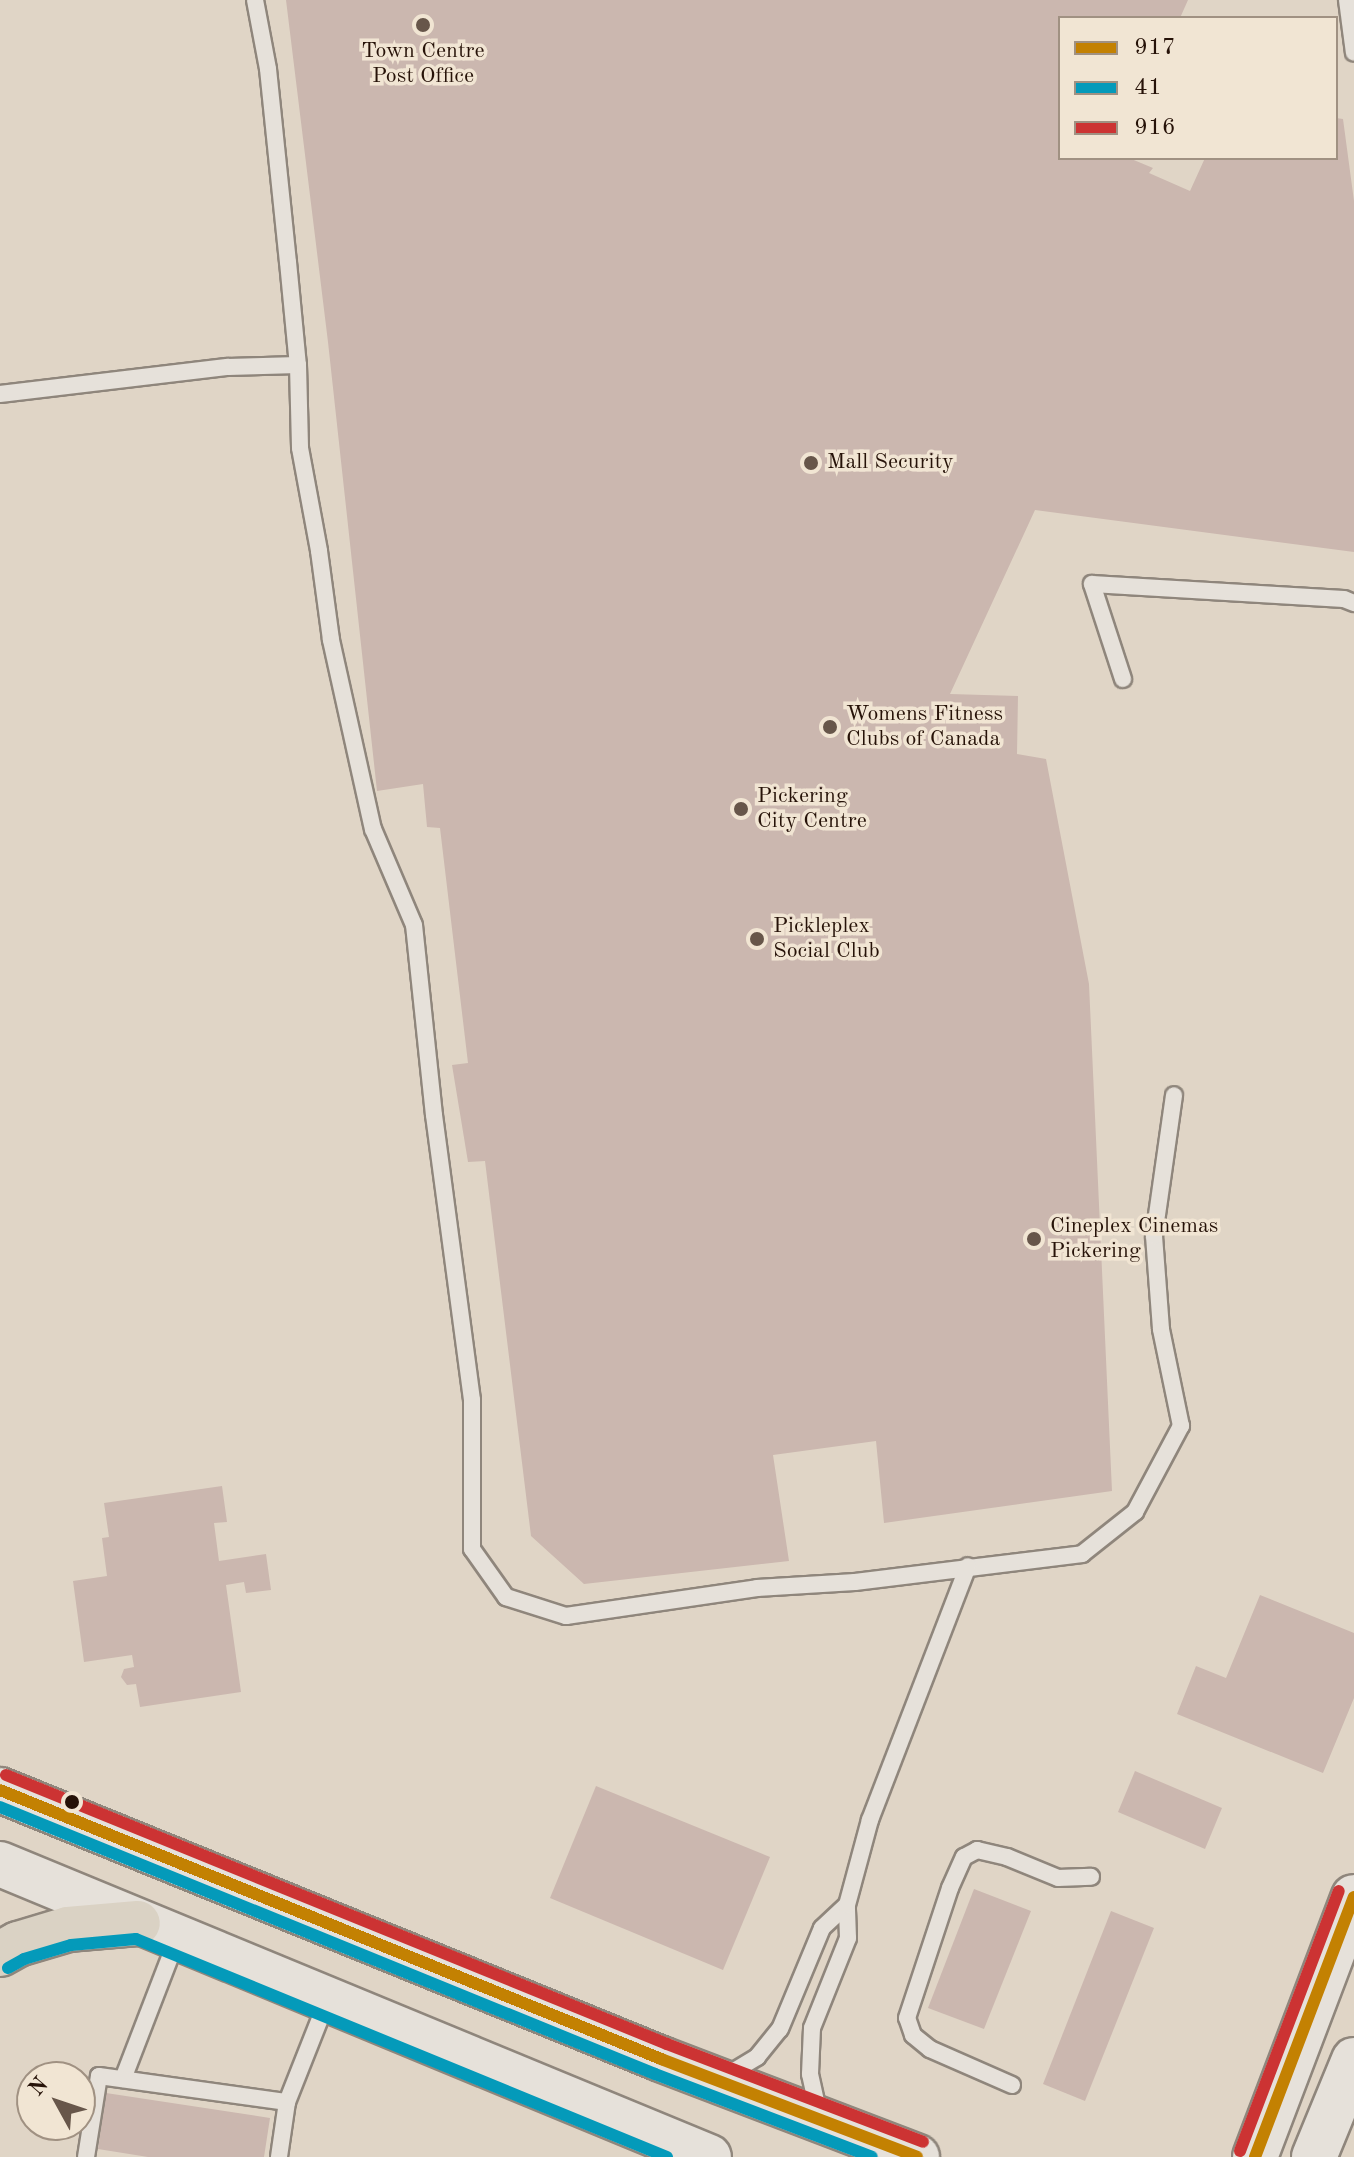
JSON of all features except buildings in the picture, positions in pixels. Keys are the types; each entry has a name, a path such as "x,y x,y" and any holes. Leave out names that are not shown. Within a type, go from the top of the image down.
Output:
{"main road":[{"path":"0,1790 820,2122 917,2157"},
{"path":"0,1864 709,2157"},
{"path":"1255,2157 1354,1897"},
{"path":"0,1954 18,1944 68,1929 157,1931"},
{"path":"1314,2157 1354,2060"}],"lane":[{"path":"255,0 268,69 298,365 300,448 331,640 373,829 414,925 434,1115 472,1400 472,1549 506,1597 566,1616 757,1588 855,1582 1082,1554 1135,1512 1181,1426 1161,1329 1154,1236 1174,1095"},
{"path":"1347,0 1354,53"},
{"path":"0,394 228,367 298,365"},
{"path":"1123,679 1092,584 1344,599 1354,603"},
{"path":"820,2122 810,2074 812,2028 848,1938 847,1905 870,1820 968,1566"},
{"path":"1012,2085 930,2049 913,2035 907,2018 950,1888 964,1857 977,1850 1007,1857 1058,1878 1091,1877"},
{"path":"718,2081 757,2057 780,2029 822,1928 847,1905"},
{"path":"123,2079 157,1931"},
{"path":"279,2157 287,2102 327,2001"},
{"path":"86,2157 99,2076 287,2102"}],"transit line":[{"name":"916","path":"6,1775 667,2044 923,2142"},
{"name":"917","path":"0,1790 661,2059 917,2157"},
{"name":"41","path":"0,1807 655,2074 872,2157"},
{"name":"916","path":"1240,2151 1339,1891"},
{"name":"917","path":"1255,2157 1354,1897"},
{"name":"41","path":"8,1968 24,1959 71,1945 136,1939 667,2157"}],"place":[{"name":"Town Centre Post Office","path":"423,25"},
{"name":"Mall Security","path":"811,463"},
{"name":"Womens Fitness Clubs of Canada","path":"830,727"},
{"name":"Pickering City Centre","path":"741,809"},
{"name":"Pickleplex Social Club","path":"757,939"},
{"name":"Cineplex Cinemas Pickering","path":"1034,1239"}]}
